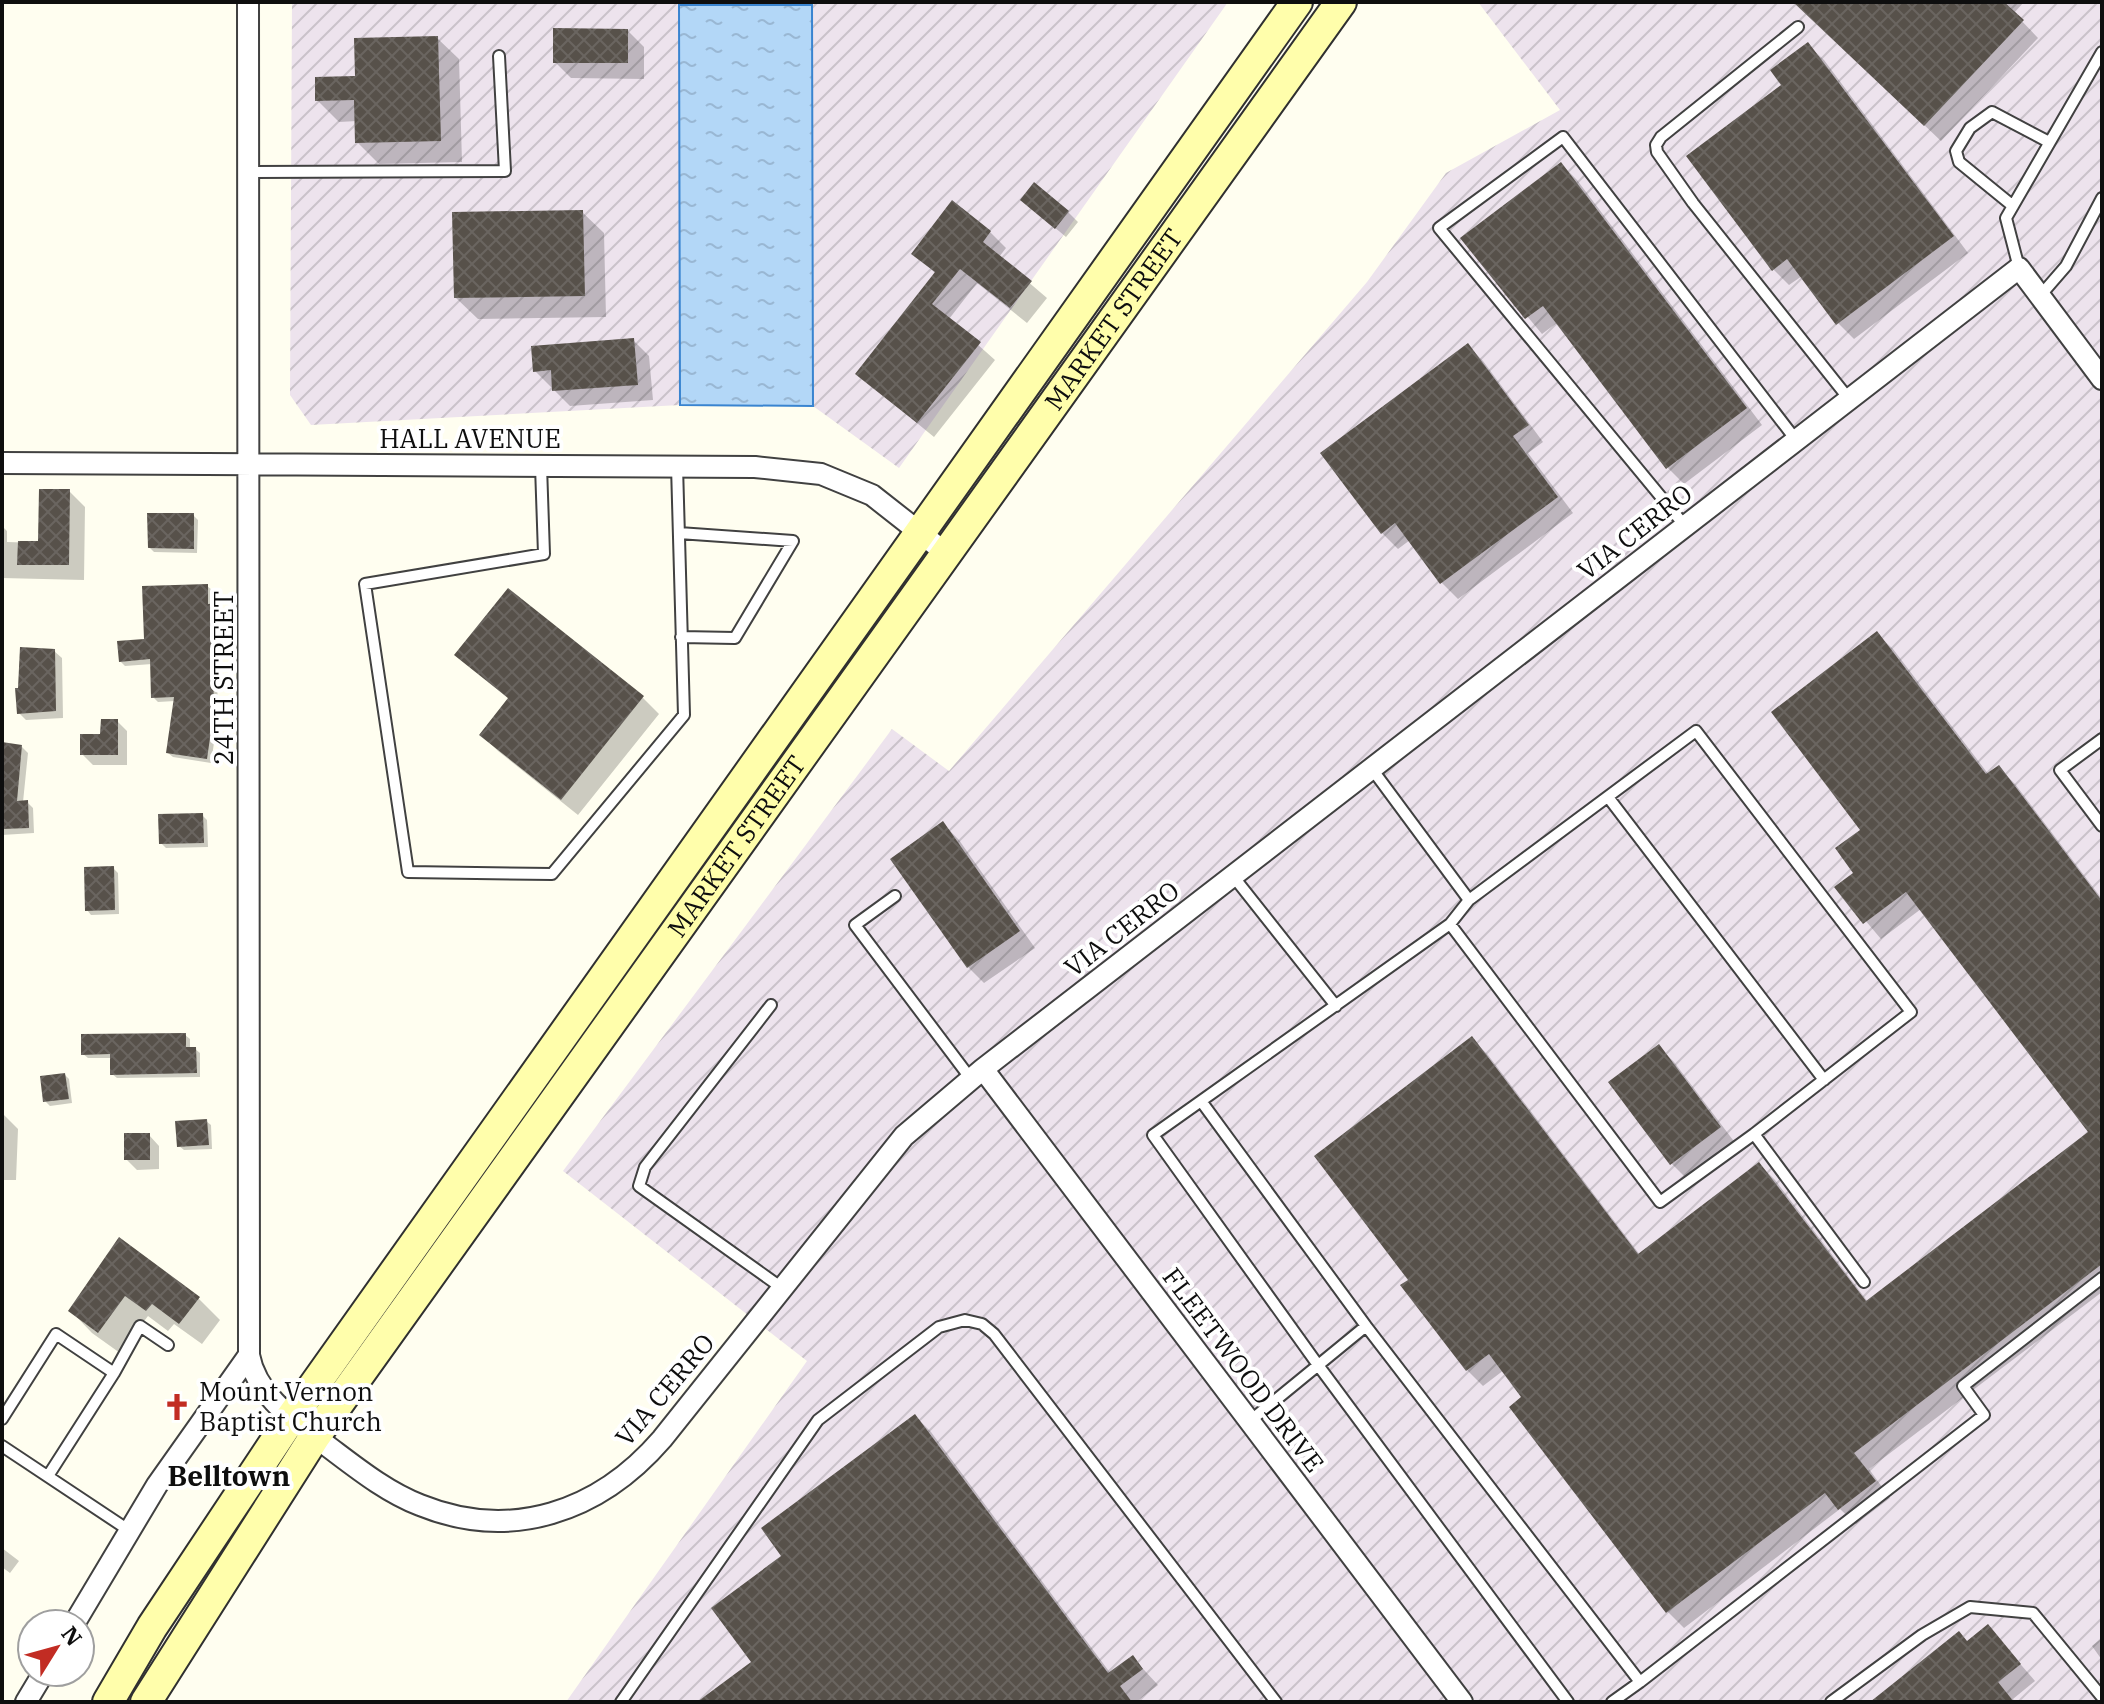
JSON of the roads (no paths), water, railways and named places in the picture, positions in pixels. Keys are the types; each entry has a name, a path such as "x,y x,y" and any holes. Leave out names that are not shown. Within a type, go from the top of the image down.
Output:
{"main road":[{"name":"MARKET STREET","path":"146,1702 315,1436 1341,2"},
{"name":"MARKET STREET","path":"108,1702 152,1627 291,1418 920,534 1292,4"}],"street":[{"name":"24TH STREET","path":"248,2 249,1355 257,1378 291,1418"},
{"name":"VIA CERRO","path":"291,1418 365,1475 403,1497 452,1516 522,1521 557,1513 606,1489 648,1456 904,1136 977,1074 2019,268"},
{"path":"2019,268 2102,379"},
{"name":"HALL AVENUE","path":"2,463 755,467 821,474 872,495 947,554"},
{"name":"FLEETWOOD DRIVE","path":"977,1074 1250,1421 1462,1702"},
{"path":"84,1608 157,1485 249,1355"}],"lane":[{"path":"1798,27 1661,137 1656,145 1657,152 1693,203 1849,399"},
{"path":"2019,268 2006,218 2102,52"},
{"path":"248,172 505,171 499,56"},
{"path":"2013,206 1959,162 1956,151 1970,128 1992,112 2049,142"},
{"path":"1685,526 1439,228 1563,137 1796,440"},
{"path":"2040,296 2066,266 2102,198"},
{"path":"541,466 544,554 365,584 408,872 552,874 684,715 677,466"},
{"path":"679,533 793,541 735,638 681,637"},
{"path":"1450,924 1660,1202 1754,1134 1911,1012 1696,731 1469,900 1450,924 1153,1135 1318,1365 1568,1702"},
{"path":"2102,739 2060,770 2102,826"},
{"path":"1372,769 1469,900"},
{"path":"1608,797 1824,1080"},
{"path":"1233,876 1336,1006"},
{"path":"895,896 855,925 977,1074"},
{"path":"771,1005 645,1167 639,1186 782,1288"},
{"path":"1201,1101 1366,1326 1640,1682"},
{"path":"1754,1134 1864,1282"},
{"path":"1612,1702 1984,1415 1963,1386 2102,1278"},
{"path":"621,1702 818,1420 939,1327 965,1320 982,1324 994,1334 1276,1702"},
{"path":"48,1476 114,1373 140,1326 168,1345"},
{"path":"1250,1421 1366,1326"},
{"path":"2,1419 56,1334 114,1373"},
{"path":"2,1446 130,1531"},
{"path":"1831,1702 1922,1635 1970,1607 2033,1613 2102,1697"}],"water":[{"path":"679,5 812,5 813,406 680,405"}],"place":[{"name":"Mount Vernon Baptist Church","path":"177,1407"}],"district":[{"name":"Belltown","path":"229,1476"}]}
